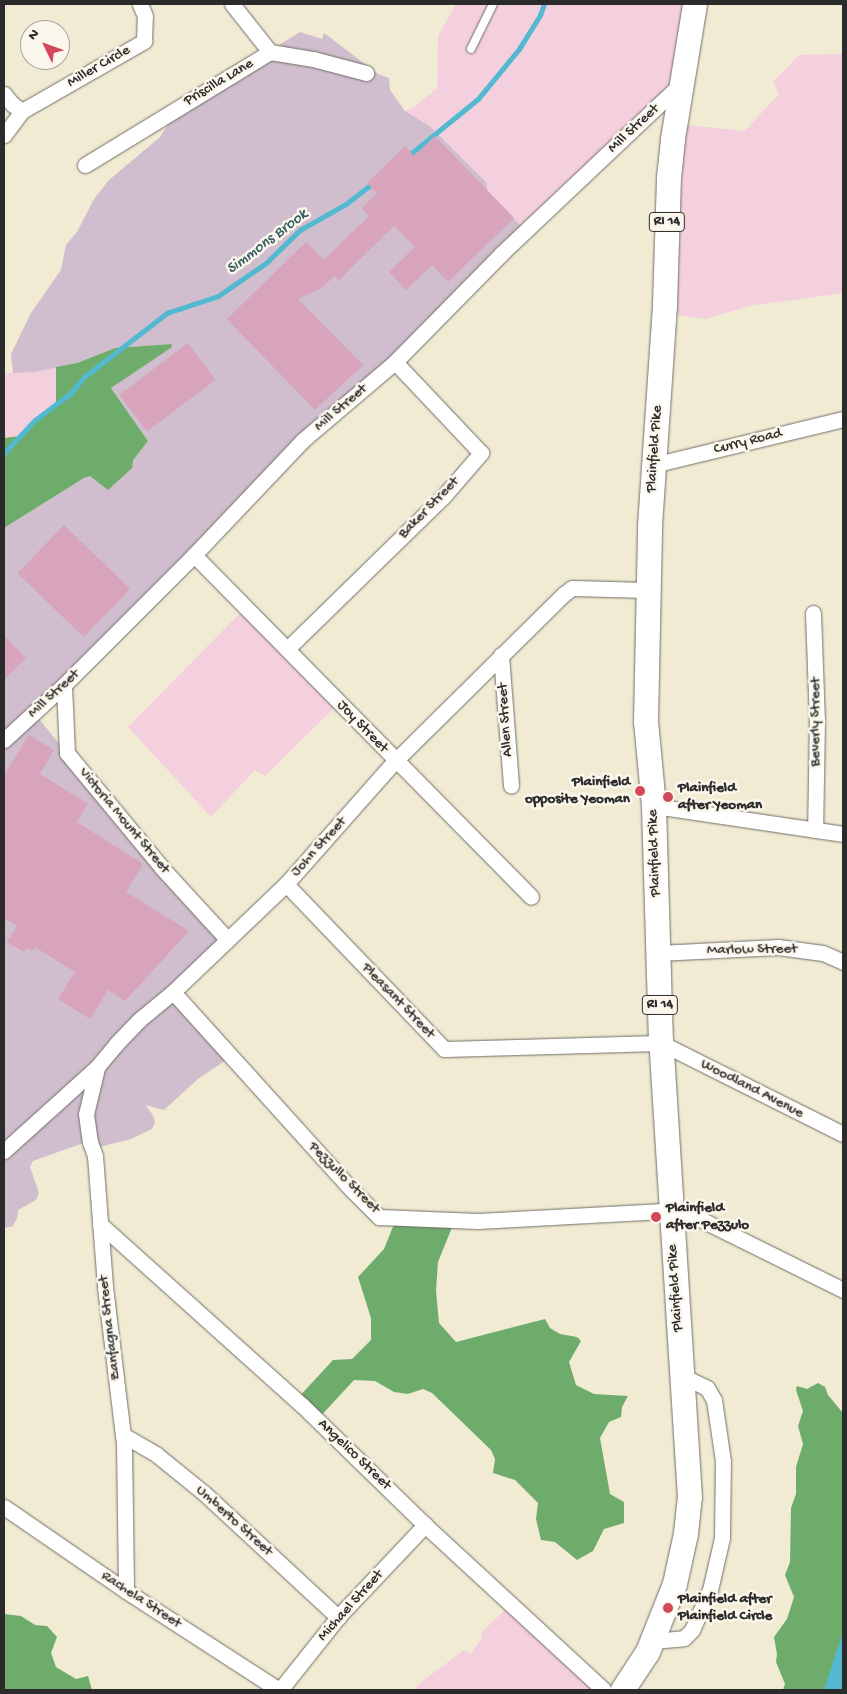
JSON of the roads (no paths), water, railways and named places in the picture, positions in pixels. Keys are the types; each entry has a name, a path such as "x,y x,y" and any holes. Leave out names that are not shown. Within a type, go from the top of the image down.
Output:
{"main road":[{"name":"Plainfield Pike","path":"622,1690 648,1652 675,1584 686,1534 690,1498 661,1043 654,806 646,722 648,590 665,305 669,178 673,139 695,4"}],"street":[{"name":"Miller Circle","path":"22,111 144,41 146,16 140,4"},
{"path":"232,4 270,52"},
{"name":"Priscilla Lane","path":"84,165 270,52 313,59 366,73"},
{"name":"Mill Street","path":"4,740 64,685 194,555 303,440 395,362 501,254 683,82"},
{"path":"4,94 22,111 4,135"},
{"name":"Baker Street","path":"287,649 442,498 481,453 395,362"},
{"name":"Curry Road","path":"654,465 843,419"},
{"name":"Joy Street","path":"194,555 531,897"},
{"name":"John Street","path":"4,1151 97,1067 116,1044 286,884 395,761 501,655 572,588 648,590"},
{"name":"Beverly Street","path":"813,613 817,720 814,830"},
{"name":"Allen Street","path":"501,655 511,786"},
{"name":"Victoria Mount Street","path":"64,685 67,753 162,868 227,939"},
{"path":"654,806 843,834"},
{"name":"Pleasant Street","path":"286,884 444,1049 661,1043"},
{"name":"Marlow Street","path":"658,953 778,947 823,953 843,962"},
{"name":"Pezzullo Street","path":"173,992 353,1191 379,1217 478,1221 682,1210 843,1290"},
{"name":"Woodland Avenue","path":"661,1043 843,1134"},
{"name":"Zanfagna Street","path":"97,1067 86,1114 95,1156 100,1224 123,1435 126,1591"},
{"name":"Angelico Street","path":"100,1224 303,1406 425,1525 604,1690"},
{"path":"652,1641 684,1638 692,1630 710,1590 722,1538 723,1461 714,1400 707,1388 682,1376"},
{"name":"Umberto Street","path":"123,1435 157,1454 204,1493 338,1617"},
{"name":"Rachela Street","path":"4,1508 126,1591 280,1690"},
{"name":"Michael Street","path":"280,1690 338,1617 425,1525"}],"lane":[{"path":"471,49 493,4"}],"water":[{"path":"843,1630 843,1690 824,1690 842,1635"}],"waterway":[{"name":"Simmons Brook","path":"408,156 478,99 519,49 540,15 544,4"},
{"name":"Simmons Brook","path":"4,453 35,420 71,393 84,377 167,313 218,296 266,263 300,230 346,204 374,182"}],"place":[{"name":"Plainfield opposite Yeoman","path":"640,791"},
{"name":"Plainfield after Yeoman","path":"668,797"},
{"name":"Plainfield after Pezzulo","path":"656,1217"},
{"name":"Plainfield after Plainfield Circle","path":"668,1608"}]}
